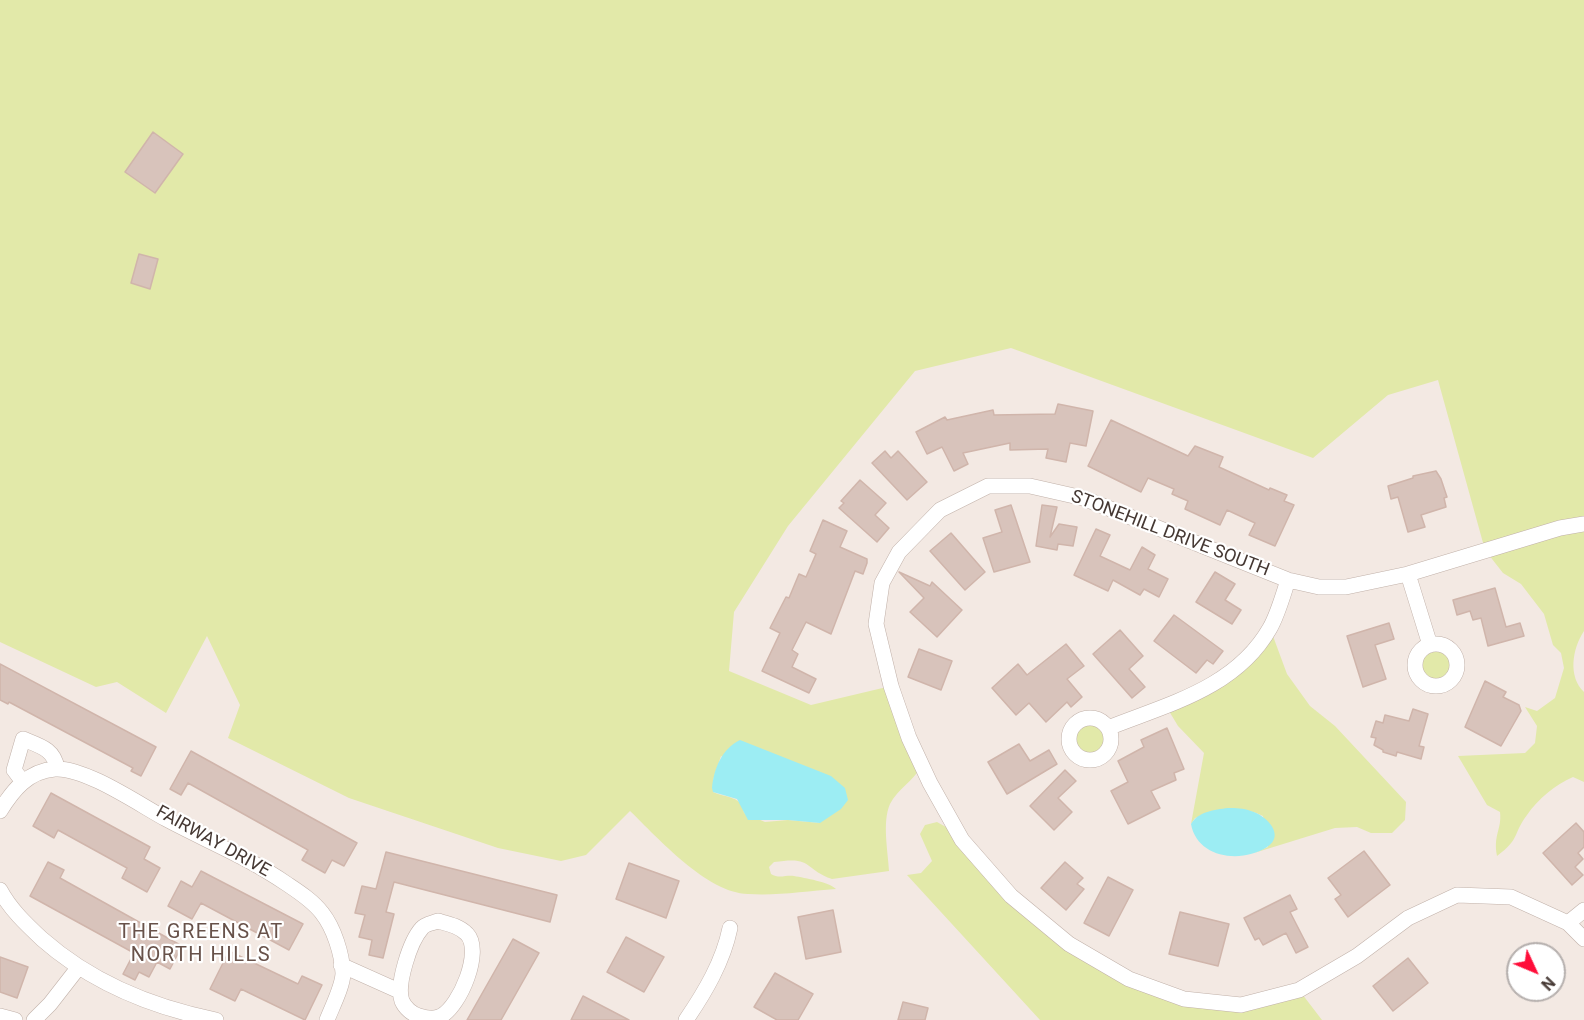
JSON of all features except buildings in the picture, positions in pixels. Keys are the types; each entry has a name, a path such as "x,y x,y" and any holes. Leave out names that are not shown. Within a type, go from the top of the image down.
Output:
{"street":[{"name":"STONEHILL DRIVE SOUTH","path":"1584,524 1560,528 1408,574 1335,588 1288,580 1083,498 1030,486 988,486 940,510 899,552 882,584 876,624 891,686 909,738 930,783 962,840 1011,896 1069,944 1129,978 1184,999 1241,1005 1299,990 1357,956 1408,918 1456,895 1511,897 1568,923 1584,939"},
{"path":"1408,574 1430,645"},
{"path":"1108,728 1185,699 1220,681 1243,664 1270,628 1288,580"},
{"path":"0,811 14,789 23,782 57,768 50,751 23,739 14,770 23,782"},
{"name":"FAIRWAY DRIVE","path":"57,768 85,776 144,804 165,819 256,863 306,897 322,913 332,928 343,974 327,1020"},
{"path":"0,890 23,922 78,968 107,985 138,998 187,1014 216,1020"},
{"path":"1568,923 1584,910"},
{"path":"341,965 399,991 404,1005 414,1014 428,1019 441,1016 452,1006 466,981 474,950 469,936 456,926 438,921 423,926 413,942 399,991"},
{"path":"686,1020 714,973 726,947 730,928"},
{"path":"34,1020 50,1004 78,968"},
{"path":"0,1016 15,1020"}],"green space":[{"path":"0,0 1584,0 1584,631 1575,654 1574,671 1579,686 1584,692 1584,782 1573,777 1547,793 1536,803 1522,822 1510,845 1497,856 1496,842 1500,812 1487,805 1458,756 1525,753 1535,743 1537,726 1525,707 1537,711 1555,698 1564,668 1561,653 1553,645 1544,614 1521,584 1503,573 1485,550 1438,380 1388,395 1313,458 1011,348 915,371 788,526 734,612 729,671 811,705 891,686 921,767 890,804 886,819 889,871 832,879 802,862 774,862 769,867 771,874 779,877 794,876 810,879 836,889 770,894 732,891 716,884 684,862 630,811 586,855 561,861 498,848 349,798 228,738 240,705 207,636 166,713 117,682 96,687 0,642","holes":["721,756 820,823 788,820 765,822 744,813 741,803 737,800 713,792 713,780"]},
{"path":"1270,628 1287,674 1310,706 1335,726 1406,802 1405,820 1392,833 1371,833 1357,827 1335,828 1254,853 1268,847 1263,816 1254,812 1237,810 1195,818 1191,824 1204,753 1178,726 1166,706 1220,681"},
{"path":"1436,644 1451,650 1457,665 1451,680 1436,686 1421,680 1415,665 1421,650"},
{"path":"1090,718 1105,724 1111,739 1105,754 1090,760 1075,754 1069,739 1075,724"},
{"path":"937,822 953,831 1011,896 1129,978 1241,1005 1299,990 1322,1020 1040,1020 907,875 921,873 932,861 920,834 925,825"}],"water":[{"path":"740,740 831,776 845,788 848,800 841,809 820,823 748,820 737,799 713,792 712,788 720,760 728,748"},
{"path":"1228,808 1245,809 1257,813 1268,821 1274,831 1275,837 1272,842 1257,852 1245,855 1222,855 1211,851 1195,835 1191,824 1198,816"}],"district":[{"name":"THE GREENS AT NORTH HILLS","path":"201,944"}]}
